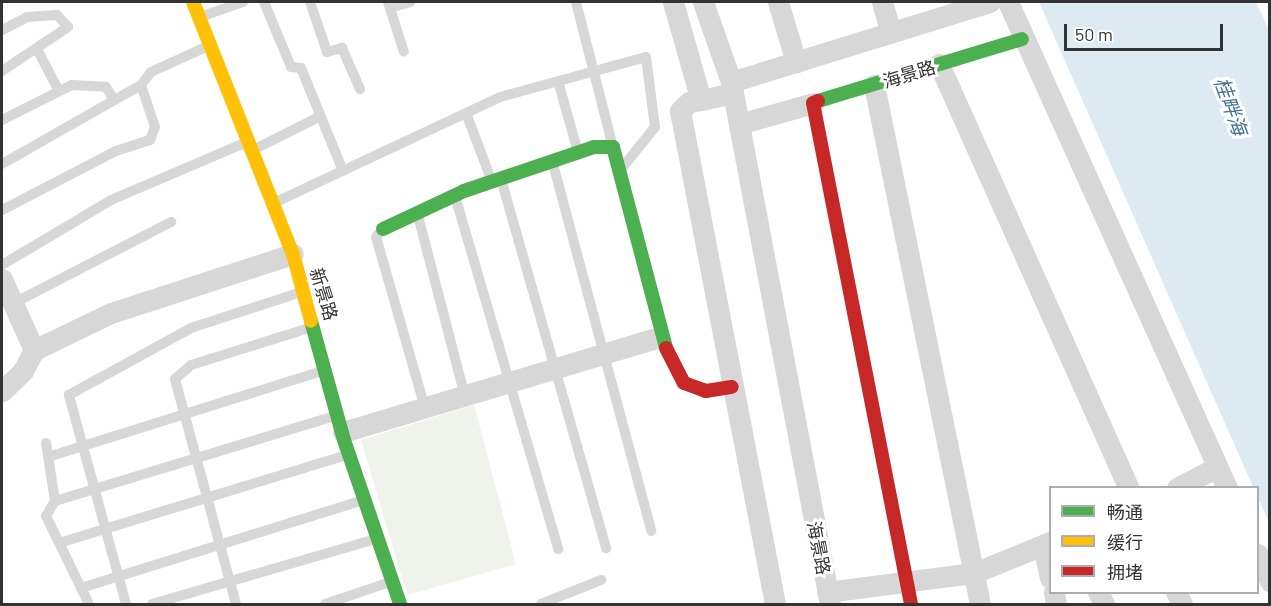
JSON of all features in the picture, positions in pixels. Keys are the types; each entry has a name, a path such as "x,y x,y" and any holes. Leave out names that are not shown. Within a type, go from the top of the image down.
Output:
{"street":[{"name":"新景路","path":"193,2 292,254 315,326 348,454 390,582 400,604"},
{"path":"673,2 701,100"},
{"name":"海景路","path":"703,2 732,88 828,598"},
{"path":"778,2 796,62"},
{"path":"882,2 891,33"},
{"path":"774,604 680,111 689,102 701,100 796,62 990,2"},
{"path":"1008,2 1022,39 1226,486"},
{"name":"海景路","path":"813,103 1022,39"},
{"path":"939,64 1128,486"},
{"path":"873,85 980,604"},
{"path":"739,124 813,103 911,604"},
{"path":"383,229 496,180 578,152 613,147 659,338 684,384 706,391 732,387"},
{"path":"2,391 23,371 34,350 111,313 292,254"},
{"path":"2,279 34,350"},
{"path":"340,424 425,408 659,338"},
{"path":"1181,486 1217,467"},
{"path":"828,598 907,581 974,573 1047,544 1049,567"},
{"path":"1259,558 1269,581"}],"lane":[{"path":"200,17 243,2"},
{"path":"264,2 291,67 301,68 319,117 343,171"},
{"path":"310,2 327,52 342,48 360,89"},
{"path":"404,52 389,5 410,2"},
{"path":"576,2 613,147"},
{"path":"2,30 27,17 57,15 68,27 38,51 2,71"},
{"path":"2,164 141,86 151,72 210,45"},
{"path":"38,51 60,91"},
{"path":"273,204 466,113 558,81 646,57 655,127 619,171"},
{"path":"558,81 578,152"},
{"path":"2,120 72,85 106,87 114,100"},
{"path":"2,210 116,151 150,140 155,127 141,86"},
{"path":"466,113 496,180 555,369 606,548"},
{"path":"2,265 111,200 319,117"},
{"path":"552,161 651,531"},
{"path":"455,196 558,549"},
{"path":"417,213 465,396"},
{"path":"14,303 171,222"},
{"path":"383,229 376,237 425,408"},
{"path":"126,604 69,395 190,328 304,291"},
{"path":"236,604 181,416 174,383 182,369 315,326"},
{"path":"51,456 327,370"},
{"path":"55,501 194,459 340,424"},
{"path":"46,443 51,456 55,501 46,516 89,604"},
{"path":"59,543 348,454"},
{"path":"81,588 363,500"},
{"path":"152,604 376,539"},
{"path":"541,604 601,580"},
{"path":"325,604 390,582"}],"shaded area":[{"path":"474,405 516,564 407,595 361,440"}],"water":[{"name":"桂畔海","path":"1039,2 1256,2 1269,30 1269,523 1259,500 1259,486 1253,486"}],"traffic: fast":[{"path":"818,101 1022,39"},
{"path":"383,229 464,191 594,147 613,147 666,348"},
{"path":"311,321 344,440 400,604"}],"traffic: slow":[{"path":"193,2 293,254 311,321"}],"traffic: jam":[{"path":"818,101 813,103 911,604"},
{"path":"666,348 684,383 706,391 732,387"}]}
